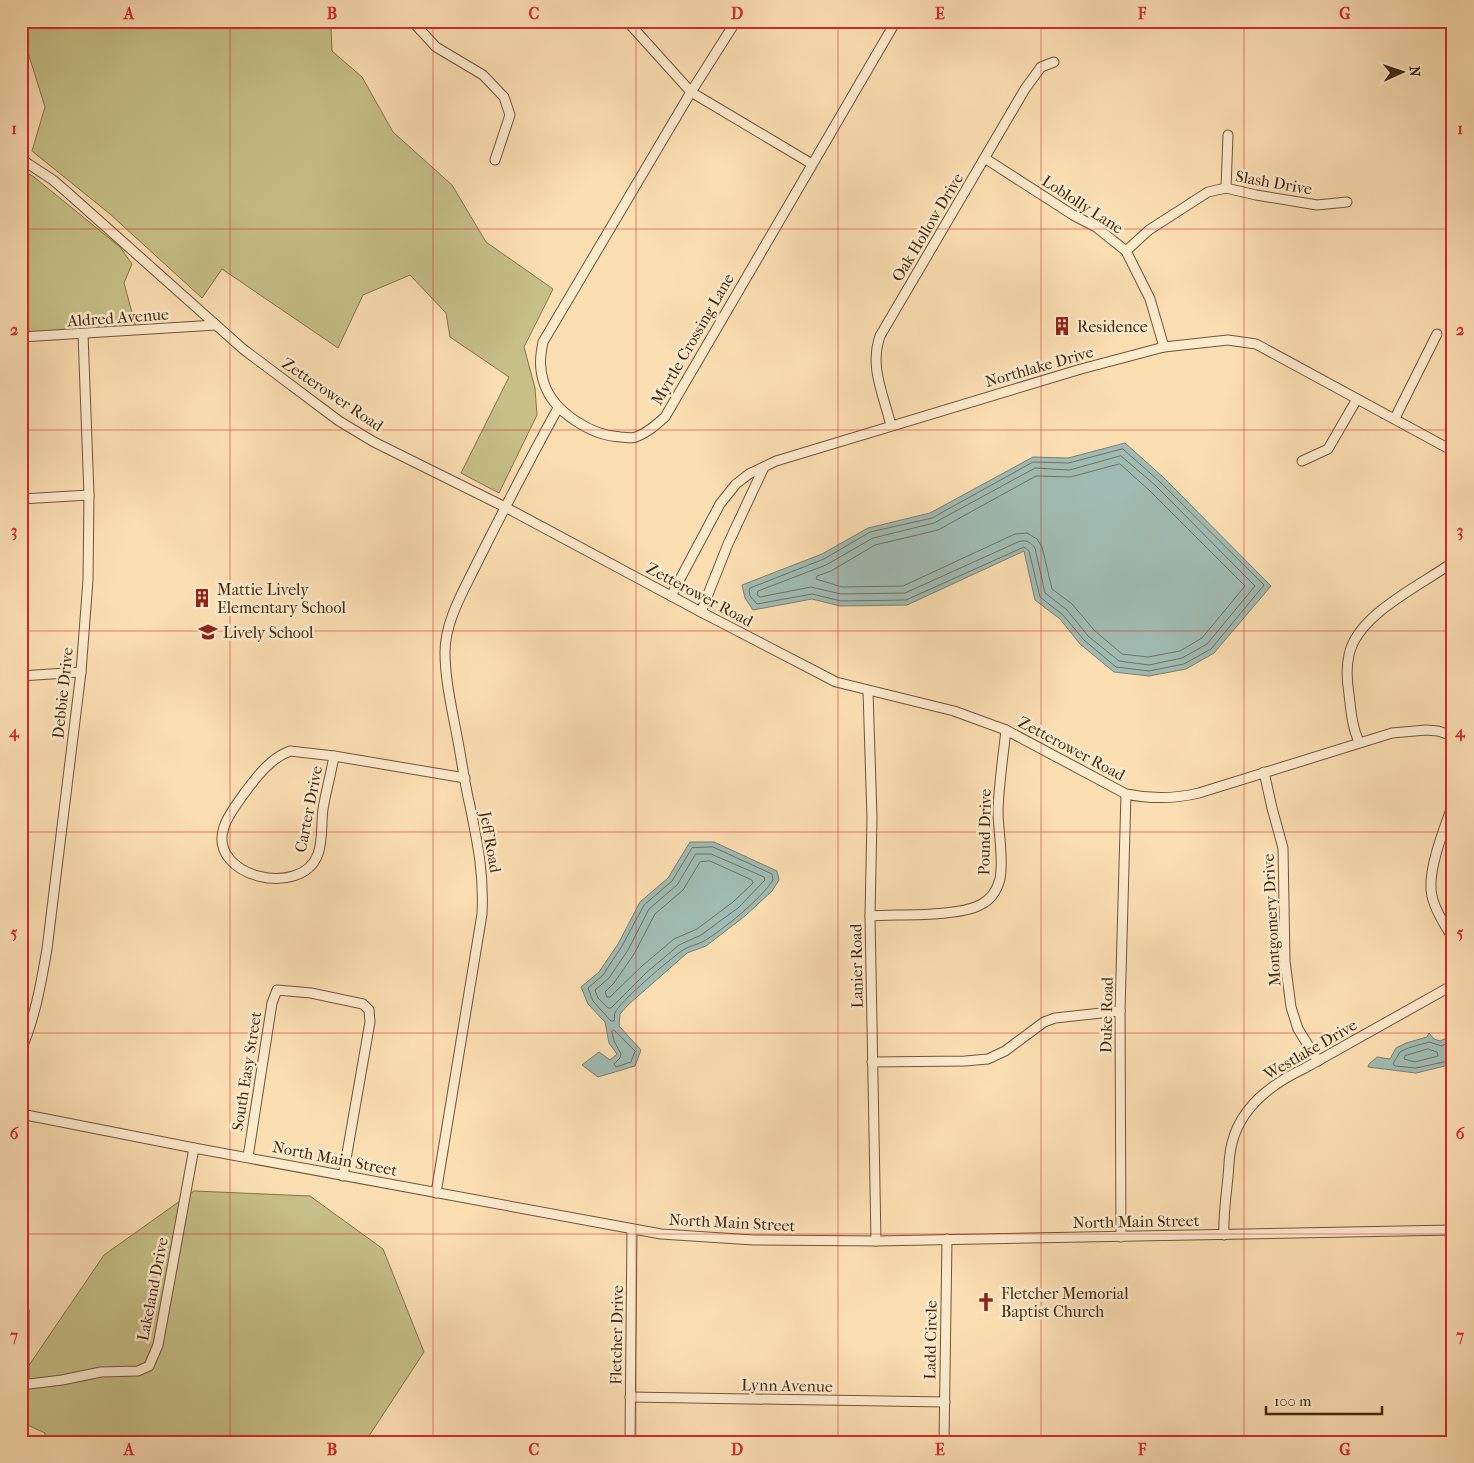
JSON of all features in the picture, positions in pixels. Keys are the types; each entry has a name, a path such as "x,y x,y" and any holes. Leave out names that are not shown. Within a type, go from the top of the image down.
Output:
{"street":[{"path":"412,21 436,46 483,75 504,97 510,115 496,160"},
{"path":"627,21 691,92 812,164"},
{"name":"Myrtle Crossing Lane","path":"736,21 691,92 543,342 539,362 544,385 558,408 593,432 610,437 635,438 665,417 896,21"},
{"name":"Oak Hollow Drive","path":"892,426 876,372 876,348 887,324 986,159 1026,88 1041,67 1054,62"},
{"path":"1226,188 1228,135"},
{"name":"Zetterower Road","path":"21,159 53,180 243,349 339,421 374,442 505,507 836,682 954,711 1006,730 1126,794 1153,798 1187,796 1359,742 1392,734 1415,730 1438,731 1453,736"},
{"name":"Loblolly Lane","path":"986,159 1073,215 1096,227 1126,250 1150,299 1164,346"},
{"name":"Slash Drive","path":"1126,250 1149,230 1188,203 1208,192 1226,188 1317,205 1347,202"},
{"name":"Aldred Avenue","path":"21,337 216,325"},
{"name":"Debbie Drive","path":"21,1050 30,1029 40,991 47,949 81,672 88,580 89,495 83,334"},
{"path":"1395,418 1437,334"},
{"name":"Northlake Drive","path":"671,596 720,504 736,484 748,474 776,461 1081,369 1164,346 1228,340 1256,344 1453,451"},
{"path":"1302,461 1328,449 1357,399"},
{"name":"Jeff Road","path":"436,1193 482,914 484,887 482,867 451,702 446,665 446,644 452,618 505,507 558,408"},
{"path":"701,612 728,544 764,467"},
{"path":"21,499 89,495"},
{"path":"1359,742 1353,728 1348,682 1349,655 1355,640 1364,628 1392,601 1453,562"},
{"path":"21,676 81,672"},
{"name":"Lanier Road","path":"868,691 872,818 870,916 876,1241"},
{"name":"Pound Drive","path":"870,916 958,912 980,906 989,899 996,889 1001,867 998,809 1006,730"},
{"name":"Carter Drive","path":"334,756 323,807 318,854 305,872 287,877 260,877 249,874 230,860 223,845 224,828 241,798 271,762 280,755 290,751 334,756 465,778"},
{"name":"Montgomery Drive","path":"1264,772 1283,848 1285,961 1291,1007 1298,1029 1318,1062"},
{"name":"Duke Road","path":"1121,1237 1120,1011 1126,794"},
{"path":"1453,804 1440,843 1431,889 1438,913 1453,938"},
{"name":"Westlake Drive","path":"1224,1235 1223,1216 1232,1144 1240,1121 1255,1102 1272,1086 1453,985"},
{"name":"South Easy Street","path":"248,1157 272,1003 277,990 311,993 363,1004 369,1010 370,1022 344,1176"},
{"path":"872,1062 965,1061 988,1058 1005,1051 1044,1022 1055,1018 1120,1011"},
{"name":"North Main Street","path":"21,1114 194,1148 661,1234 754,1240 876,1241 1453,1230"},
{"name":"Lakeland Drive","path":"23,1385 101,1372 138,1371 149,1366 158,1345 194,1148"},
{"name":"Fletcher Drive","path":"630,1442 632,1229"},
{"name":"Ladd Circle","path":"944,1442 947,1239"},
{"path":"23,1385 24,1311"},
{"name":"Lynn Avenue","path":"630,1397 945,1402"}],"shaded area":[{"path":"21,21 327,21 331,27 332,51 362,77 393,132 452,185 486,242 553,289 524,347 535,388 537,415 499,493 461,473 509,377 450,337 446,313 410,275 363,295 338,348 222,269 202,298 110,214 32,151 45,107 21,30"},
{"path":"21,169 34,177 120,247 132,264 124,283 136,327 21,333"},
{"path":"194,1191 310,1196 383,1249 424,1352 365,1442 44,1442 45,1433 21,1422 21,1377 104,1255"}],"water":[{"path":"1125,443 1163,477 1271,586 1214,653 1186,669 1149,676 1114,672 1080,644 1060,619 1035,600 1024,551 907,605 840,606 812,599 753,610 745,598 742,585 822,554 868,528 930,513 1033,457 1068,458"},
{"path":"690,842 714,842 777,871 779,880 772,891 745,916 706,946 687,953 628,1005 620,1014 619,1026 641,1050 635,1066 598,1077 582,1065 599,1052 610,1060 617,1054 609,1043 605,1022 588,1004 581,987 599,972 618,944 640,902 668,878"},
{"path":"1453,1019 1453,1064 1416,1073 1368,1067 1377,1057 1390,1059 1396,1048 1427,1037 1429,1033 1434,1039 1440,1041 1449,1037 1451,1031 1445,1028"}],"place":[{"name":"Residence","path":"1062,326"},
{"name":"Mattie Lively Elementary School","path":"202,598"},
{"name":"Lively School","path":"208,632"},
{"name":"Fletcher Memorial Baptist Church","path":"986,1302"}]}
